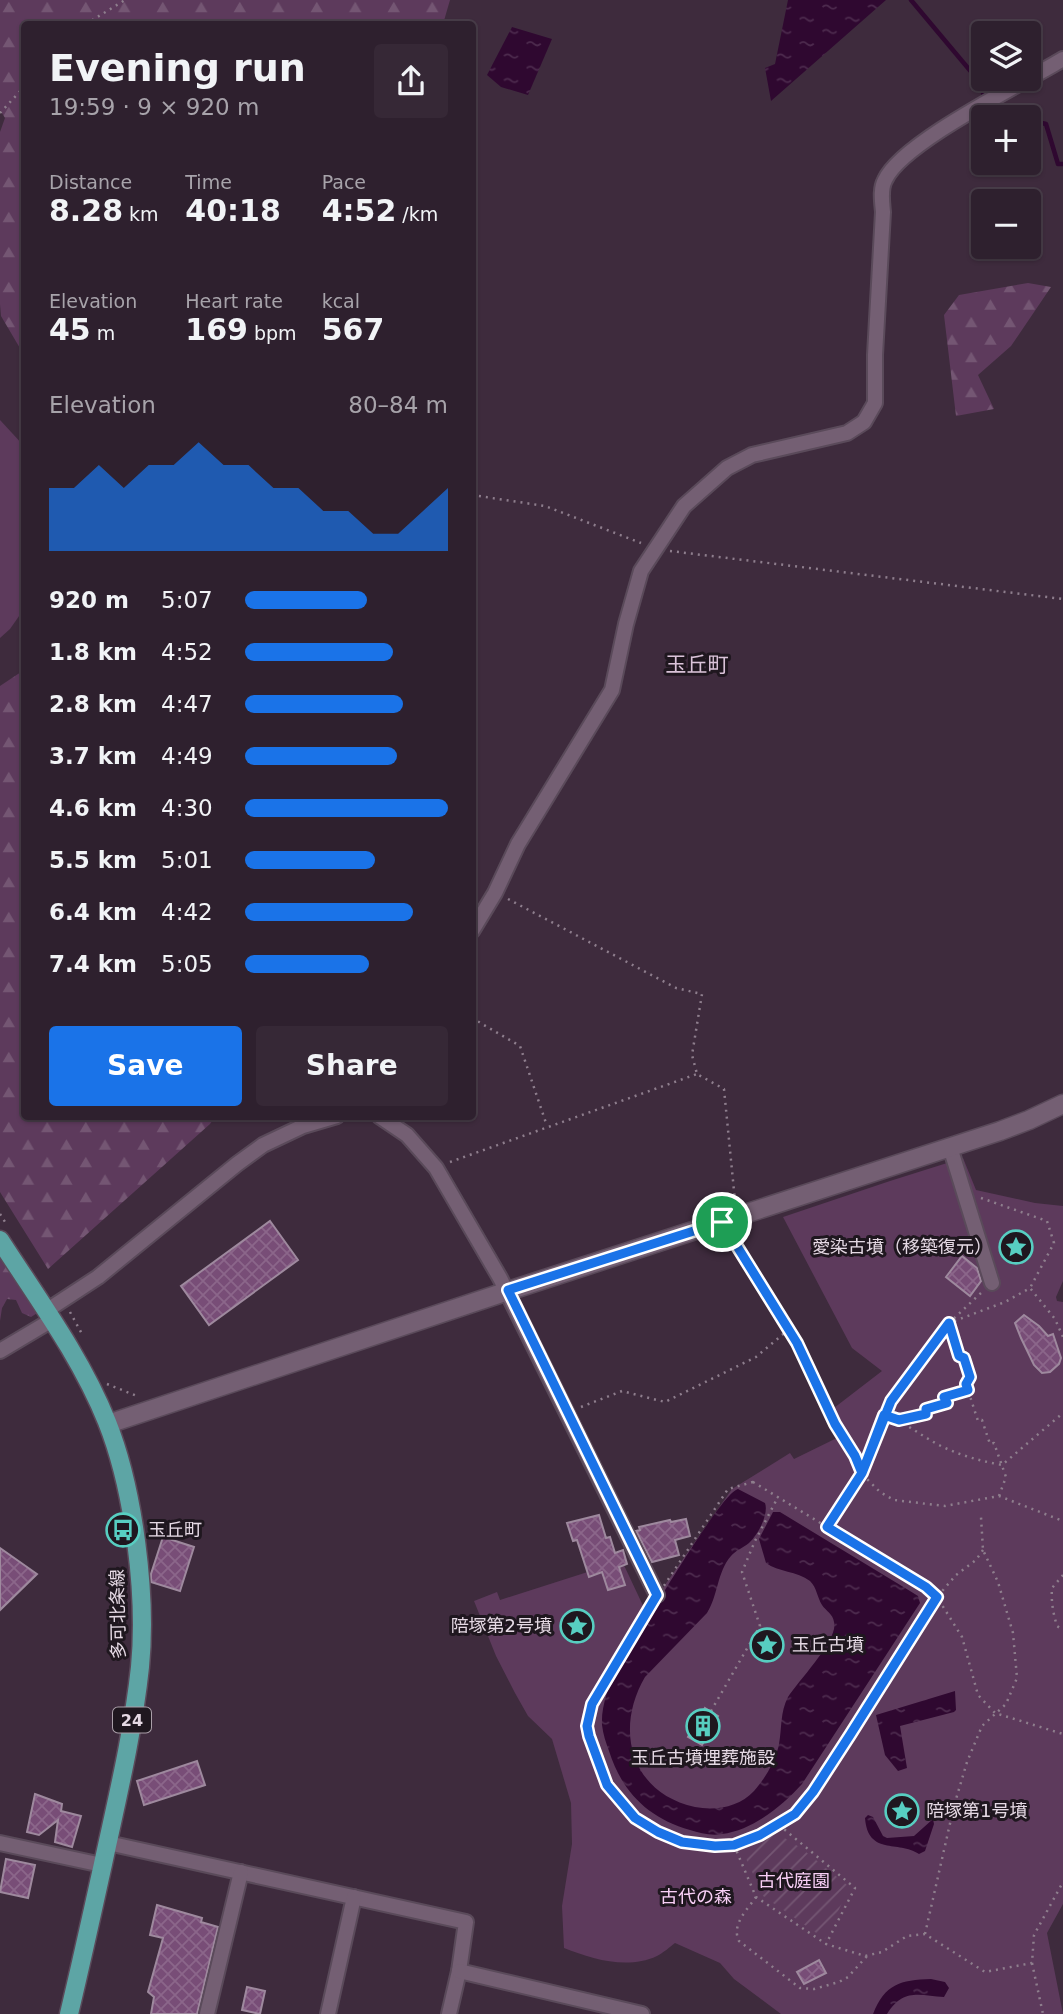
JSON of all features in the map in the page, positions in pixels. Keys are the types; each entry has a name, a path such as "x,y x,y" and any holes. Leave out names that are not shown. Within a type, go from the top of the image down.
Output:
{"main road":[{"name":"多可北条線","path":"0,1240 82,1368 108,1424 130,1507 138,1558 140,1666 130,1734 69,2014"}],"street":[{"path":"476,924 495,893 518,844 612,690 625,624 641,571 684,506 727,468 752,455 847,433 864,422 875,403 882,193 885,180 893,167 959,119 1063,59"},
{"path":"108,1424 508,1290 950,1147 1029,1120 1063,1104"},
{"path":"0,1351 98,1277 263,1145 303,1126 323,1120"},
{"path":"385,1120 407,1135 436,1168 508,1290 657,1595"},
{"path":"950,1147 992,1283"},
{"path":"0,1843 102,1866"},
{"path":"108,1843 466,1922 449,2014"},
{"path":"207,2014 242,1872"},
{"path":"328,2014 354,1898"},
{"path":"459,1971 642,2014"},
{"path":"573,2014 577,1999"}],"path":[{"path":"91,21 125,0"},
{"path":"0,113 21,90"},
{"path":"476,496 545,506 657,549 1063,599"},
{"path":"495,893 676,988 702,994 692,1055 697,1074 723,1089 729,1219 862,1473 880,1492 894,1500 945,1506 999,1496 1063,1521"},
{"path":"476,1020 520,1046 547,1126"},
{"path":"436,1168 697,1074"},
{"path":"949,1323 1006,1302 1030,1288 1054,1242 1047,1221 963,1192"},
{"path":"827,1527 862,1473 891,1401 949,1323 992,1283"},
{"path":"1030,1288 1055,1319 1063,1337"},
{"path":"949,1323 959,1356 964,1358 970,1377 966,1384 978,1422 982,1420 990,1444 995,1443 1006,1477 999,1496"},
{"path":"568,1411 622,1391 665,1402 756,1357 789,1330"},
{"path":"899,1420 926,1414 926,1409 947,1403 944,1397 968,1390"},
{"path":"1002,1465 1063,1413"},
{"path":"884,1415 899,1420 941,1446 971,1459 1002,1465"},
{"path":"984,1550 976,1560 956,1575 937,1597 813,1792 795,1814 779,1825 734,1845 682,1842 635,1818 607,1785 587,1726 592,1704 657,1595 728,1489 753,1482 926,1587 937,1597 962,1637 978,1695 995,1713 1063,1734"},
{"path":"711,1711 760,1626 743,1572 755,1541 778,1497"},
{"path":"925,1934 954,1806 967,1762 982,1726 1006,1704 1017,1678 1013,1633 984,1550 981,1517"},
{"path":"1063,1575 1052,1588 1052,1595 1057,1626 1063,1630"},
{"path":"779,1825 855,1888 826,1944"},
{"path":"734,1845 756,1897 826,1944 868,1955 882,1952 907,1936 925,1934 985,1972 1032,1963"},
{"path":"1042,2014 1032,1963 1034,1935 1063,1882"},
{"path":"756,1897 737,1927 736,1936 800,1988 814,1989 839,1982 848,1977 868,1955"}],"green space":[{"path":"0,0 450,0 444,21 21,21 21,350 1,316 0,132 5,118 0,110"},
{"path":"1028,283 1051,287 1011,346 978,375 994,409 956,416 944,315 959,295"},
{"path":"0,420 21,443 21,613 0,638"},
{"path":"21,672 21,1120 213,1120 48,1269 0,1192 0,686"},
{"name":"古代の森","path":"963,1158 976,1190 1035,1203 1063,1206 1063,1281 1056,1297 1057,1301 1063,1302 1063,1904 1047,1933 1063,2014 781,2014 734,1979 720,1963 675,1943 657,1956 622,1963 586,1956 564,1948 562,1906 572,1844 571,1803 552,1739 528,1716 515,1693 496,1656 474,1601 497,1592 500,1600 622,1561 646,1612 732,1489 790,1453 794,1459 843,1435 830,1411 882,1371 852,1348 783,1217"},
{"path":"0,1250 42,1310 31,1317 22,1313 16,1300 7,1299 0,1321"},
{"name":"古代庭園","path":"778,1834 801,1848 849,1888 825,1939 763,1896 744,1854 750,1845"}],"water":[{"path":"788,0 886,0 771,101 765,68 775,64"},
{"path":"512,27 552,39 528,95 501,87 487,75"},
{"path":"738,1489 765,1503 762,1524 747,1545 726,1562 707,1613 645,1677 631,1718 630,1738 634,1757 643,1774 673,1800 695,1807 719,1808 741,1801 754,1791 775,1756 788,1697 824,1649 834,1629 832,1617 822,1605 810,1581 766,1563 759,1539 773,1512 780,1512 910,1591 918,1596 920,1603 802,1784 785,1801 756,1822 734,1832 718,1835 675,1825 649,1811 629,1791 614,1766 604,1735 602,1718 606,1696 617,1668 696,1541 728,1497"},
{"path":"955,1691 954,1712 900,1726 907,1768 898,1771 885,1755 876,1715"},
{"path":"868,1815 873,1817 883,1836 887,1838 914,1836 933,1819 934,1824 925,1851 919,1854 878,1842 867,1830 865,1818"},
{"path":"931,1979 945,1982 949,1988 944,1997 912,1995 899,2000 887,2014 873,2014 888,1990 902,1983"}],"building":[{"path":"270,1221 298,1260 209,1325 181,1286"},
{"path":"962,1256 977,1268 981,1281 970,1296 946,1277"},
{"path":"1024,1315 1048,1336 1053,1334 1061,1358 1059,1364 1050,1372 1042,1373 1034,1365 1021,1338 1015,1323"},
{"path":"599,1515 606,1538 610,1537 615,1553 623,1550 627,1564 619,1567 625,1585 608,1590 602,1572 589,1577 577,1540 573,1541 567,1523"},
{"path":"686,1519 690,1536 675,1540 679,1555 652,1562 636,1531 640,1530 639,1527"},
{"path":"163,1537 194,1547 180,1591 151,1582"},
{"path":"0,1548 37,1574 0,1610"},
{"name":"玉丘古墳埋葬施設","path":"705,1708 718,1716 702,1745 688,1737"},
{"path":"197,1761 205,1785 144,1805 137,1781"},
{"path":"35,1794 62,1804 61,1811 81,1816 72,1847 55,1842 58,1820 39,1835 27,1832"},
{"path":"6,1859 35,1865 28,1898 0,1892"},
{"path":"157,1905 202,1918 201,1922 218,1927 197,2014 151,2014 154,1997 148,1992 163,1938 150,1935"},
{"path":"819,1960 826,1973 804,1984 797,1972"},
{"path":"247,1987 265,1991 260,2014 242,2010"}],"waterway":[{"path":"911,0 978,80 991,105"},
{"path":"1041,123 1046,124 1058,164 1063,164"}],"place":[{"name":"愛染古墳（移築復元）","path":"1016,1247"},
{"name":"玉丘町","path":"123,1530"},
{"name":"陪塚第2号墳","path":"577,1626"},
{"name":"玉丘古墳","path":"767,1645"},
{"name":"玉丘古墳埋葬施設","path":"703,1726"},
{"name":"陪塚第1号墳","path":"902,1811"}],"district":[{"name":"玉丘町","path":"697,665"}],"route":[{"path":"722,1222 508,1290 657,1595 592,1704 587,1726 607,1785 635,1818 658,1832 682,1842 715,1846 734,1845 760,1835 795,1814 813,1792 937,1597 926,1587 827,1527 862,1473 884,1415 899,1420 926,1414 926,1409 947,1403 944,1397 968,1390 966,1384 970,1377 964,1358 959,1356 949,1323 891,1401 884,1415 862,1473 835,1424 797,1343 722,1222"}]}
